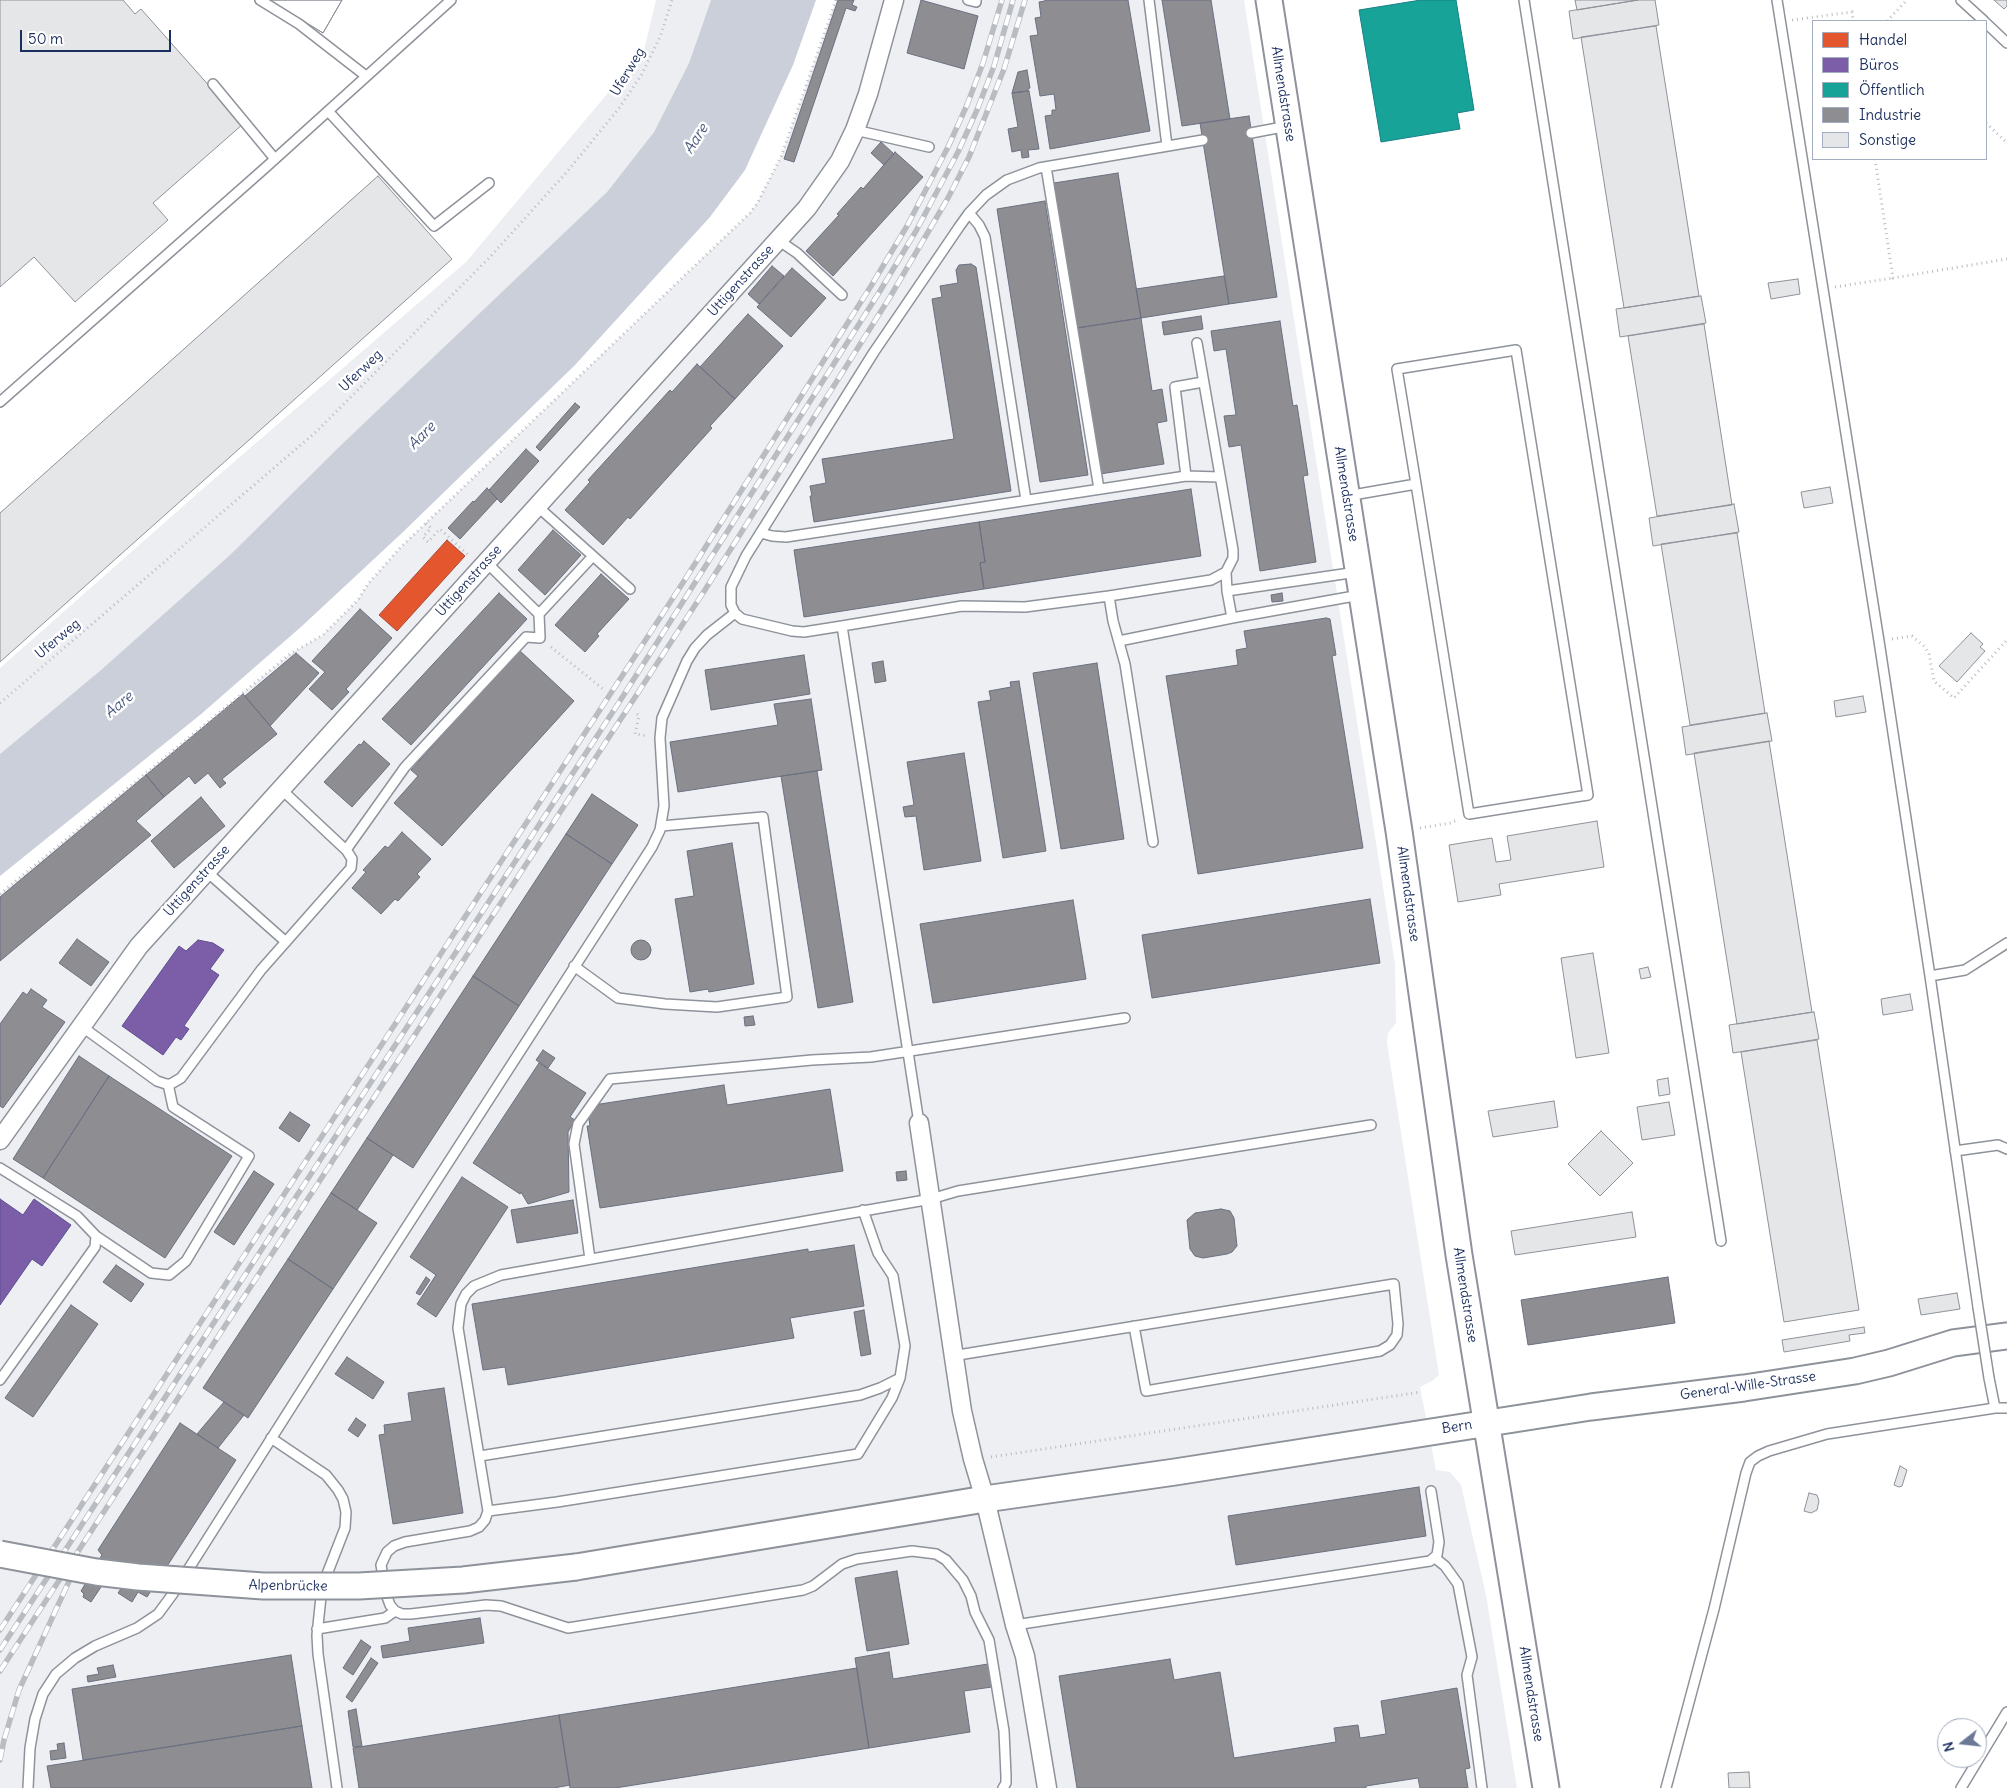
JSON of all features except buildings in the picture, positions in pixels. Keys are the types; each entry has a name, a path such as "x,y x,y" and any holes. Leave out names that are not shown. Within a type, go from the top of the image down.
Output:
{"main road":[{"name":"Allmendstrasse","path":"1269,0 1399,831 1450,1194 1546,1788"},
{"name":"General-Wille-Strasse","path":"1486,1423 1614,1404 1744,1388 1854,1370 1953,1344 2007,1336"},
{"name":"Bern","path":"985,1499 1175,1472 1486,1423"},
{"name":"Alpenbrücke","path":"0,1554 138,1577 220,1584 359,1586 412,1584 576,1567 985,1499"}],"street":[{"name":"Uttigenstrasse","path":"2,1133 139,946 807,208 840,161 855,130 868,94 894,0"},
{"path":"920,1123 950,1324 952,1356 962,1411 972,1459 985,1499 1029,1675 1047,1788"}],"lane":[{"path":"260,0 299,24 366,76"},
{"path":"0,402 275,159 451,0"},
{"path":"968,0 976,2 976,0"},
{"path":"1149,0 1167,146"},
{"path":"1524,0 1720,1240"},
{"path":"1777,0 1879,641 1978,1307 1995,1408"},
{"path":"1960,0 1983,20"},
{"path":"1987,24 2007,43"},
{"path":"213,84 275,159"},
{"path":"328,111 434,226 489,183"},
{"path":"1251,133 1288,126"},
{"path":"855,130 929,147"},
{"path":"1203,140 1046,167 1008,180 986,196 969,213 874,352 746,556 731,587 731,606 742,619 804,632 962,606 1025,607 1108,596 1211,580 1226,572"},
{"path":"1046,167 1099,489"},
{"path":"969,213 980,225 985,237 1026,500"},
{"path":"778,240 797,253 842,294"},
{"path":"1197,343 1233,550 1233,558 1226,572 1232,618"},
{"path":"1516,350 1588,795 1469,814 1416,484 1397,369 1516,350"},
{"path":"1186,476 1175,387 1203,382"},
{"path":"761,532 772,536 786,537 1186,476 1220,477"},
{"path":"1347,496 1416,484"},
{"path":"537,506 630,589"},
{"path":"539,614 593,556"},
{"path":"346,850 405,767 526,637 540,638 539,614 486,562"},
{"path":"1227,591 1360,583"},
{"path":"1119,641 1232,618 1360,583"},
{"path":"1108,596 1112,621 1127,676 1153,842"},
{"path":"28,1788 30,1748 35,1719 43,1694 56,1674 75,1658 95,1646 137,1628 158,1614 172,1595 652,847 661,826 664,806 660,738 662,718 695,648 707,635 735,613"},
{"path":"842,626 920,1123"},
{"path":"81,1026 157,1082 168,1084 181,1078 261,970 351,868 352,859 346,850 281,789"},
{"path":"574,966 618,998 665,1004 717,1007 787,997 763,817 661,826"},
{"path":"206,871 286,942"},
{"path":"1930,976 1965,970 2007,943"},
{"path":"590,1259 574,1144 578,1124 610,1079 871,1056 1125,1018"},
{"path":"0,1168 77,1216 96,1236 151,1273 169,1275 186,1261 249,1156 173,1107 168,1084"},
{"path":"1003,1788 1006,1783 1004,1731 990,1640 974,1612 971,1596 963,1580 946,1560 936,1554 912,1551 857,1559 842,1564 813,1586 803,1590 568,1628 501,1606 486,1605 411,1614 402,1614 395,1611 390,1605 386,1594 381,1565 387,1552 394,1546 405,1542 470,1531 485,1520 488,1511 458,1328 461,1304 466,1294 474,1286 501,1275 931,1199 958,1191 1371,1125"},
{"path":"1955,1151 1998,1145 2007,1149"},
{"path":"488,1511 557,1502 858,1454 892,1398 900,1378 905,1346 893,1276 878,1253 863,1210"},
{"path":"0,1380 95,1247 96,1236"},
{"path":"952,1356 1134,1326 1394,1284 1398,1324 1397,1335 1390,1345 1380,1351 1146,1391 1134,1326"},
{"path":"480,1456 860,1395 900,1378"},
{"path":"1666,1788 1714,1609 1737,1508 1750,1462 1769,1451 1827,1434 1995,1408 2007,1408"},
{"path":"271,1438 326,1475 343,1499 346,1512 345,1528 322,1587 317,1629 318,1654 337,1788"},
{"path":"1431,1491 1439,1542 1435,1558"},
{"path":"1015,1625 1424,1562 1435,1558"},
{"path":"1435,1558 1445,1566 1458,1584 1472,1657 1467,1675 1482,1788"},
{"path":"317,1629 385,1618 395,1611"},
{"path":"1961,1788 2007,1712"}],"path":[{"name":"Uferweg","path":"0,703 317,431 489,258 566,173 620,107 642,74 660,37 672,0"},
{"path":"0,894 252,684 290,654 323,635 358,600 368,584 401,547 754,208 781,157 836,0"},
{"path":"1888,20 1907,0"},
{"path":"1780,22 1852,12 1853,20"},
{"path":"1987,124 2007,143"},
{"path":"1875,160 1893,278"},
{"path":"1822,289 2007,259"},
{"path":"426,523 431,528 422,537 428,542 440,529 466,553"},
{"path":"1879,641 1907,636 1916,639 1928,651 1934,681 1954,698 2007,640"},
{"path":"540,638 603,689"},
{"path":"637,714 639,716 635,734 660,738"},
{"path":"1399,831 1451,823 1469,814"},
{"path":"972,1459 1421,1392"}],"shaded area":[{"path":"656,0 711,0 689,63 654,132 607,192 341,445 231,554 101,670 0,754 0,668 198,493 466,262 644,50"},
{"path":"836,0 1244,0 1395,964 1396,1023 1388,1033 1387,1043 1439,1375 1420,1387 1436,1470 1450,1472 1461,1485 1486,1595 1517,1788 0,1788 0,894 290,654 323,635 358,600 368,584 401,547 750,213 781,157"}],"water":[{"name":"Aare","path":"711,0 816,0 793,65 745,170 710,217 575,365 402,533 302,626 200,715 0,876 0,754 101,670 231,554 341,445 607,192 654,132 689,63"}],"railway":[{"path":"0,1630 684,581 871,286 907,226 948,147 983,63 1002,0"},
{"path":"0,1650 618,704 880,291 916,231 958,152 994,66 1013,0"},
{"path":"0,1671 703,593 890,297 948,198 969,157 1004,69 1025,0"},
{"path":"0,1760 19,1690 77,1564"}]}
